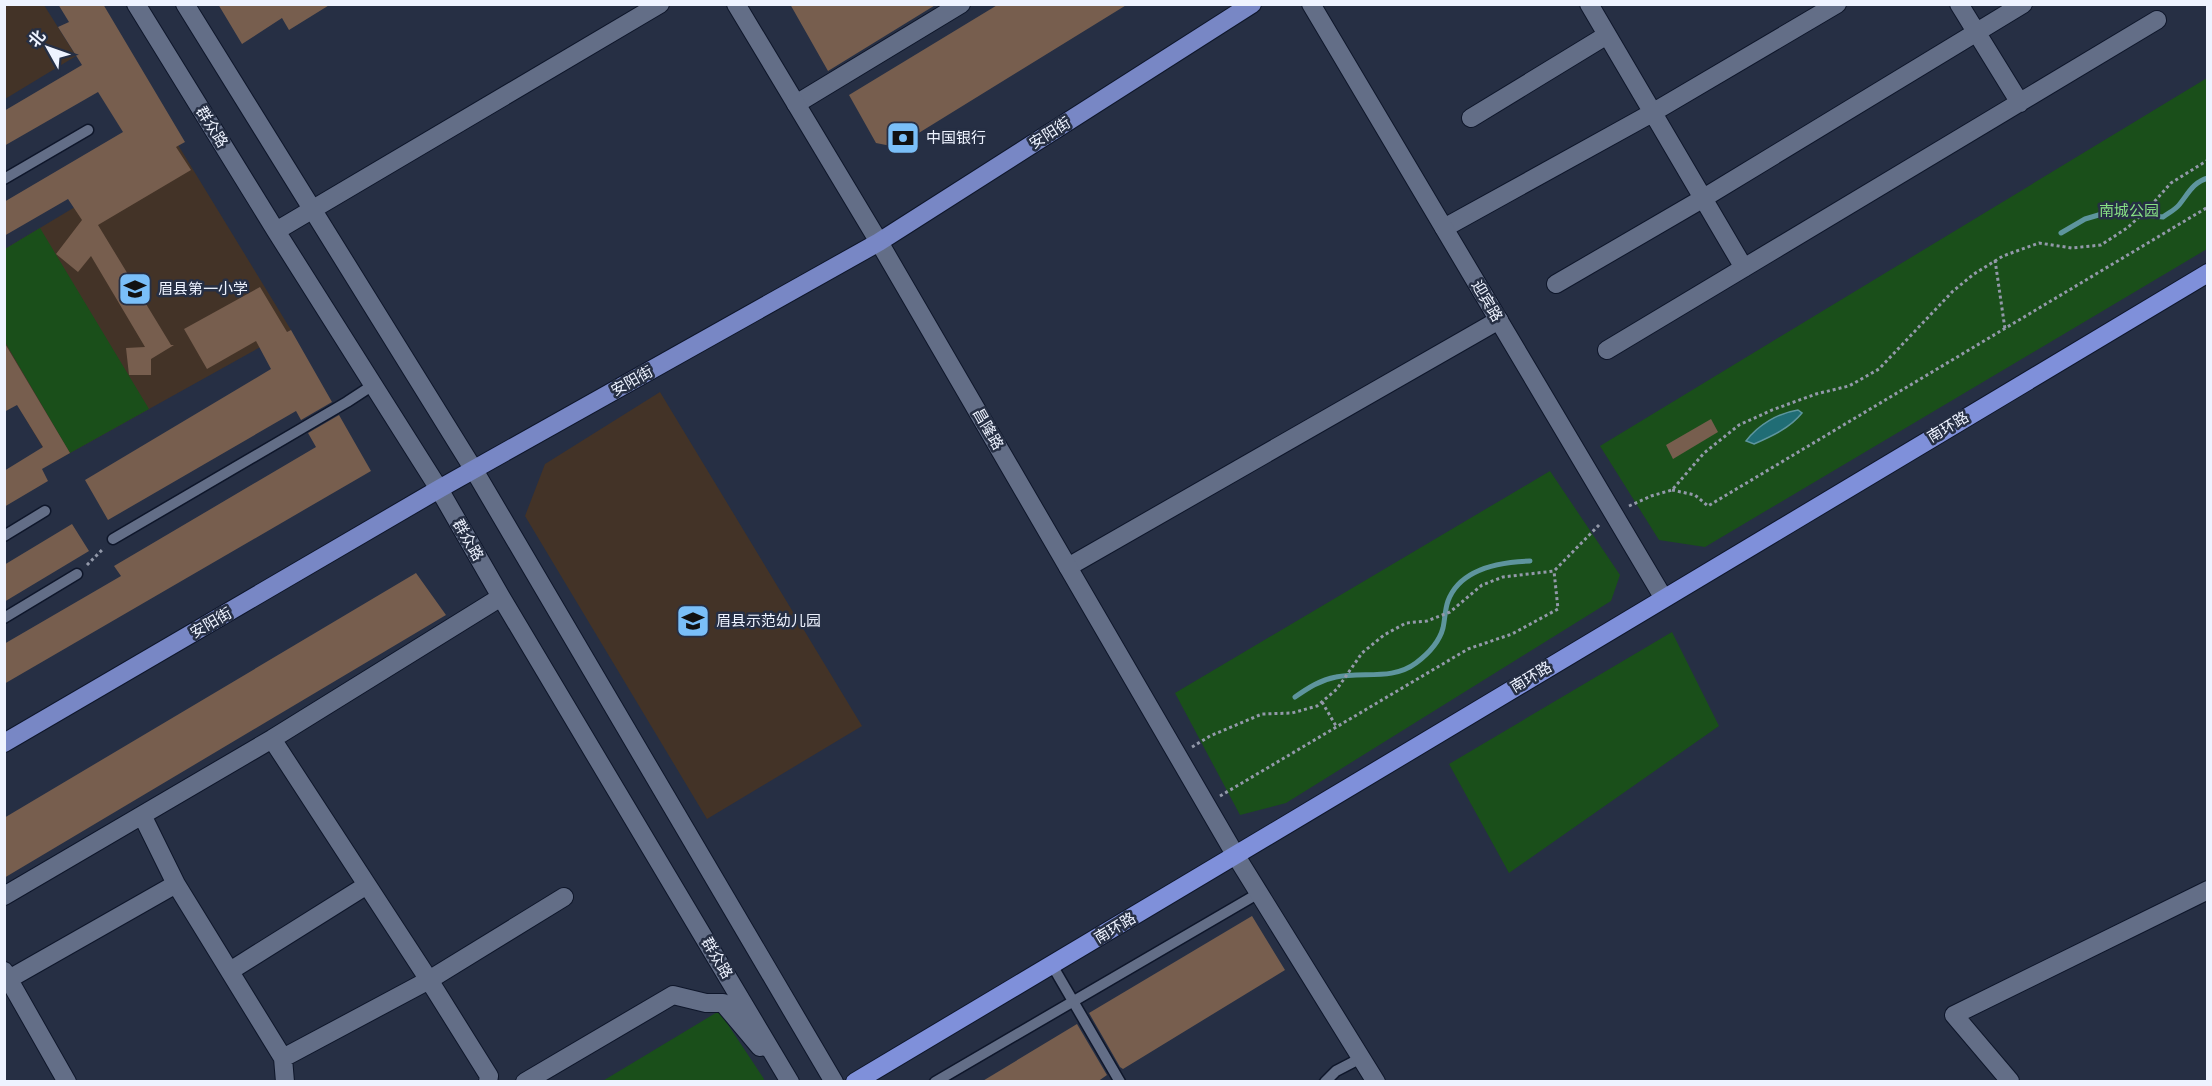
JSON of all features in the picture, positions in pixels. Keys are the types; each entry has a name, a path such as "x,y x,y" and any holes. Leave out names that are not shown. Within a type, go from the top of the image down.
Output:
{"highway":[{"name":"南环路","path":"855,1082 2208,273"}],"main road":[{"name":"安阳街","path":"4,743 439,489 879,242 1252,4"}],"street":[{"name":"群众路","path":"136,4 439,489 790,1082"},
{"path":"185,4 311,211 474,470 834,1082"},
{"path":"276,231 660,4"},
{"name":"昌隆路","path":"736,4 879,242 1236,856 1376,1082"},
{"path":"796,104 961,4"},
{"name":"迎宾路","path":"1311,4 1663,597"},
{"path":"1589,4 1744,268"},
{"path":"1444,228 1652,113 1837,4"},
{"path":"1959,4 2020,102"},
{"path":"1556,284 1702,199 2023,4"},
{"path":"1607,350 2157,20"},
{"path":"1472,118 1606,35"},
{"path":"1068,567 1499,320"},
{"path":"4,896 272,739 501,597"},
{"path":"272,739 429,980 489,1076 488,1082"},
{"path":"142,814 176,884 283,1058 285,1082"},
{"path":"68,1082 7,975 176,884"},
{"path":"230,971 367,885"},
{"path":"2010,1081 1954,1016 2208,890"},
{"path":"283,1058 429,980 564,897"},
{"path":"525,1082 673,995 706,1003 723,1003 769,1058 778,1060"}],"lane":[{"path":"6,176 88,130"},
{"path":"113,539 373,385"},
{"path":"4,536 45,511"},
{"path":"4,618 77,574"},
{"path":"934,1082 1259,893"},
{"path":"1052,965 1120,1082"},
{"path":"1326,1082 1336,1071 1361,1058"}],"path":[{"path":"1672,490 1704,453 1739,425 1783,406 1849,386 1879,369 1953,291 1995,260 2039,243 2072,248 2101,245 2132,224 2171,183 2208,160"},
{"path":"1178,756 1210,736 1262,714 1317,706 1339,687 1362,653 1384,635 1406,623 1433,619 1450,612 1482,585 1503,577 1554,571 1595,528 1613,514 1651,496 1672,490 1695,495 1708,506 2208,207"},
{"path":"1995,260 2005,328"},
{"path":"77,574 113,539"},
{"path":"1206,805 1468,649 1512,634 1558,609 1554,571"},
{"path":"1322,702 1336,726"}],"shaded area":[{"path":"5,5 44,5 76,56 5,99"},
{"name":"眉县第一小学","path":"178,145 291,330 52,463 5,384 5,249"},
{"name":"眉县示范幼儿园","path":"660,392 862,726 707,819 525,516 545,464"},
{"path":"1798,410 1802,413 1780,431 1754,444 1746,441 1769,421"}],"green space":[{"name":"南城公园","path":"2207,78 2207,249 1705,547 1659,540 1600,446"},
{"path":"40,228 149,409 70,453 5,342 5,249"},
{"path":"1550,471 1620,575 1611,601 1286,803 1240,815 1175,693"},
{"path":"1672,632 1719,726 1509,873 1449,764"},
{"path":"719,1011 764,1079 763,1082 601,1082"}],"building":[{"path":"58,4 103,4 185,142 176,147 191,170 98,225 171,345 174,345 151,359 151,375 129,375 126,348 145,347 91,256 78,272 56,254 82,220 68,199 4,236 4,202 123,132 98,92 4,146 4,111 82,65 58,27 69,22"},
{"path":"218,4 331,4 289,30 282,18 242,44"},
{"path":"790,4 937,4 828,71"},
{"path":"999,4 1128,4 896,147 876,143 849,95"},
{"path":"260,287 287,332 291,330 332,402 301,420 296,411 108,520 85,480 271,369 256,341 207,369 184,329"},
{"path":"4,342 70,453 42,469 48,481 4,507 4,471 43,447 17,405 4,412"},
{"path":"339,415 371,471 4,684 4,644 121,576 114,566 316,447 308,433"},
{"path":"1711,419 1718,432 1673,459 1666,445"},
{"path":"72,524 89,551 4,602 4,565"},
{"path":"416,573 446,615 4,878 4,818"},
{"path":"1252,916 1285,970 1123,1069 1120,1067 1089,1013"},
{"path":"1077,1024 1107,1075 1097,1082 981,1082"}],"waterway":[{"path":"2061,233 2085,219 2112,211 2163,217 2177,207 2195,185 2208,178"},
{"path":"1295,697 1330,678 1346,675 1387,674 1407,669 1425,656 1436,643 1443,628 1448,601 1462,581 1471,574 1494,565 1530,561"}],"place":[{"name":"中国银行","path":"903,138"},
{"name":"眉县第一小学","path":"135,289"},
{"name":"眉县示范幼儿园","path":"693,621"}]}
